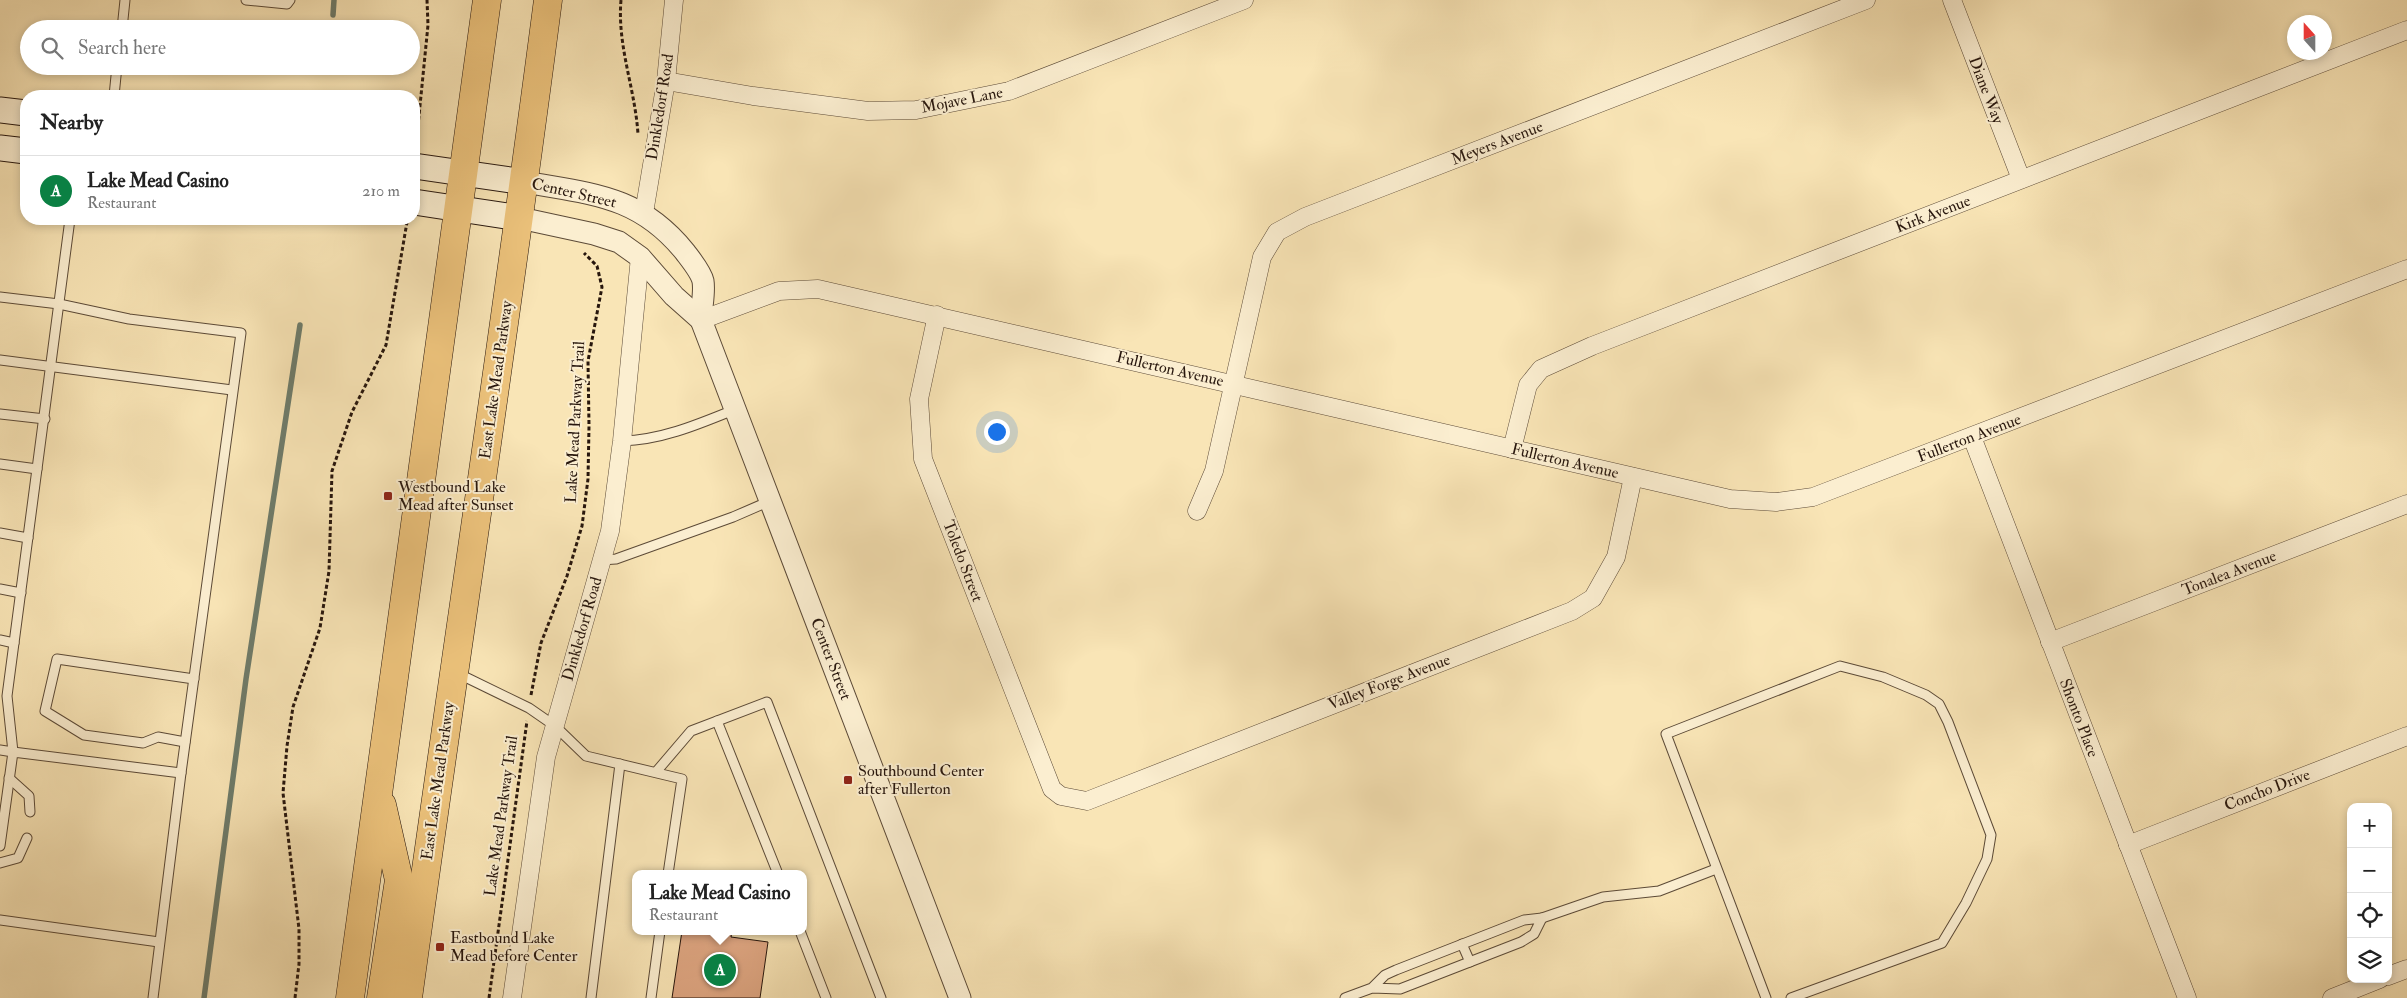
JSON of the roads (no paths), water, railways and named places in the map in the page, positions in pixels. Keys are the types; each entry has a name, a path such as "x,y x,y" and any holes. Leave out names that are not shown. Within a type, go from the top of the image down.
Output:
{"main road":[{"path":"350,998 486,0"},
{"name":"East Lake Mead Parkway","path":"408,998 453,671 520,218 548,0"},
{"path":"0,110 20,112"},
{"path":"0,148 20,150"},
{"name":"Center Street","path":"420,167 525,182"},
{"name":"Center Street","path":"420,203 520,218"},
{"path":"379,789 399,880 381,998"}],"street":[{"name":"Dinkledorf Road","path":"644,213 666,81 674,0"},
{"name":"Mojave Lane","path":"666,81 753,96 868,111 916,110 1009,91 1244,0"},
{"name":"Meyers Avenue","path":"1197,511 1214,471 1262,257 1277,232 1305,217 1866,0"},
{"name":"Diane Way","path":"1952,0 2021,179"},
{"name":"Kirk Avenue","path":"1512,449 1528,384 1541,369 1602,342 2407,30"},
{"name":"Center Street","path":"525,182 613,199 644,213 670,234 693,262 703,280 701,320 960,998"},
{"name":"Center Street","path":"520,218 553,224 619,242 640,257 674,296 701,320"},
{"name":"Dinkledorf Road","path":"512,998 546,757 610,531 622,441 640,257"},
{"name":"Fullerton Avenue","path":"701,320 779,290 818,288 1730,499 1776,502 1813,497 2407,269"},
{"name":"Toledo Street","path":"938,315 919,399 923,459 1052,789 1061,796"},
{"name":"Shonto Place","path":"1972,437 2187,998"},
{"name":"Valley Forge Avenue","path":"1061,796 1088,801 1572,611 1593,598 1616,557 1633,477"},
{"name":"Tonalea Avenue","path":"2050,642 2407,504"},
{"name":"Concho Drive","path":"2128,844 2407,736"},
{"path":"2392,975 2407,969"},
{"path":"2332,998 2370,983"}],"lane":[{"path":"123,20 125,0"},
{"path":"246,0 287,4 290,0"},
{"path":"115,90 117,75"},
{"path":"0,846 2,811 13,752 3,695 14,642 21,593 69,225"},
{"path":"0,297 59,304 130,319 241,333 181,773 153,998"},
{"path":"0,360 52,365 232,390"},
{"path":"622,441 648,440 700,424 736,409"},
{"path":"0,414 45,419"},
{"path":"0,464 38,469"},
{"path":"601,560 616,559 733,517 771,500"},
{"path":"0,533 28,538"},
{"path":"0,589 21,593"},
{"path":"0,640 14,642"},
{"path":"186,742 158,738 143,743 84,735 45,711 57,658 194,679"},
{"path":"1766,998 1666,734 1840,666 1883,677 1926,695 1939,704 1948,722 1991,835 1987,859 1966,903 1942,943 1791,998"},
{"path":"453,671 529,708 555,726 586,756 682,779 669,870"},
{"path":"656,772 690,731 767,702 881,998"},
{"path":"717,721 776,870"},
{"path":"0,750 181,773"},
{"path":"592,998 620,764"},
{"path":"9,778 29,796 30,812"},
{"path":"0,863 18,858 26,838"},
{"path":"1372,988 1385,975 1396,970 1524,920 1542,918 1603,897 1659,891 1716,869"},
{"path":"1345,998 1372,988 1400,989 1530,938 1539,927 1542,918"},
{"path":"0,920 159,942"},
{"path":"650,998 659,935"},
{"path":"802,935 826,998"},
{"path":"1462,944 1470,962"}],"waterway":[{"path":"333,15 334,0"},
{"path":"204,998 246,679 300,325"}],"place":[{"name":"Westbound Lake Mead after Sunset","path":"388,496"},
{"name":"Southbound Center after Fullerton","path":"848,780"},
{"name":"Eastbound Lake Mead before Center","path":"440,947"},
{"name":"Lake Mead Casino","path":"720,970"}]}
